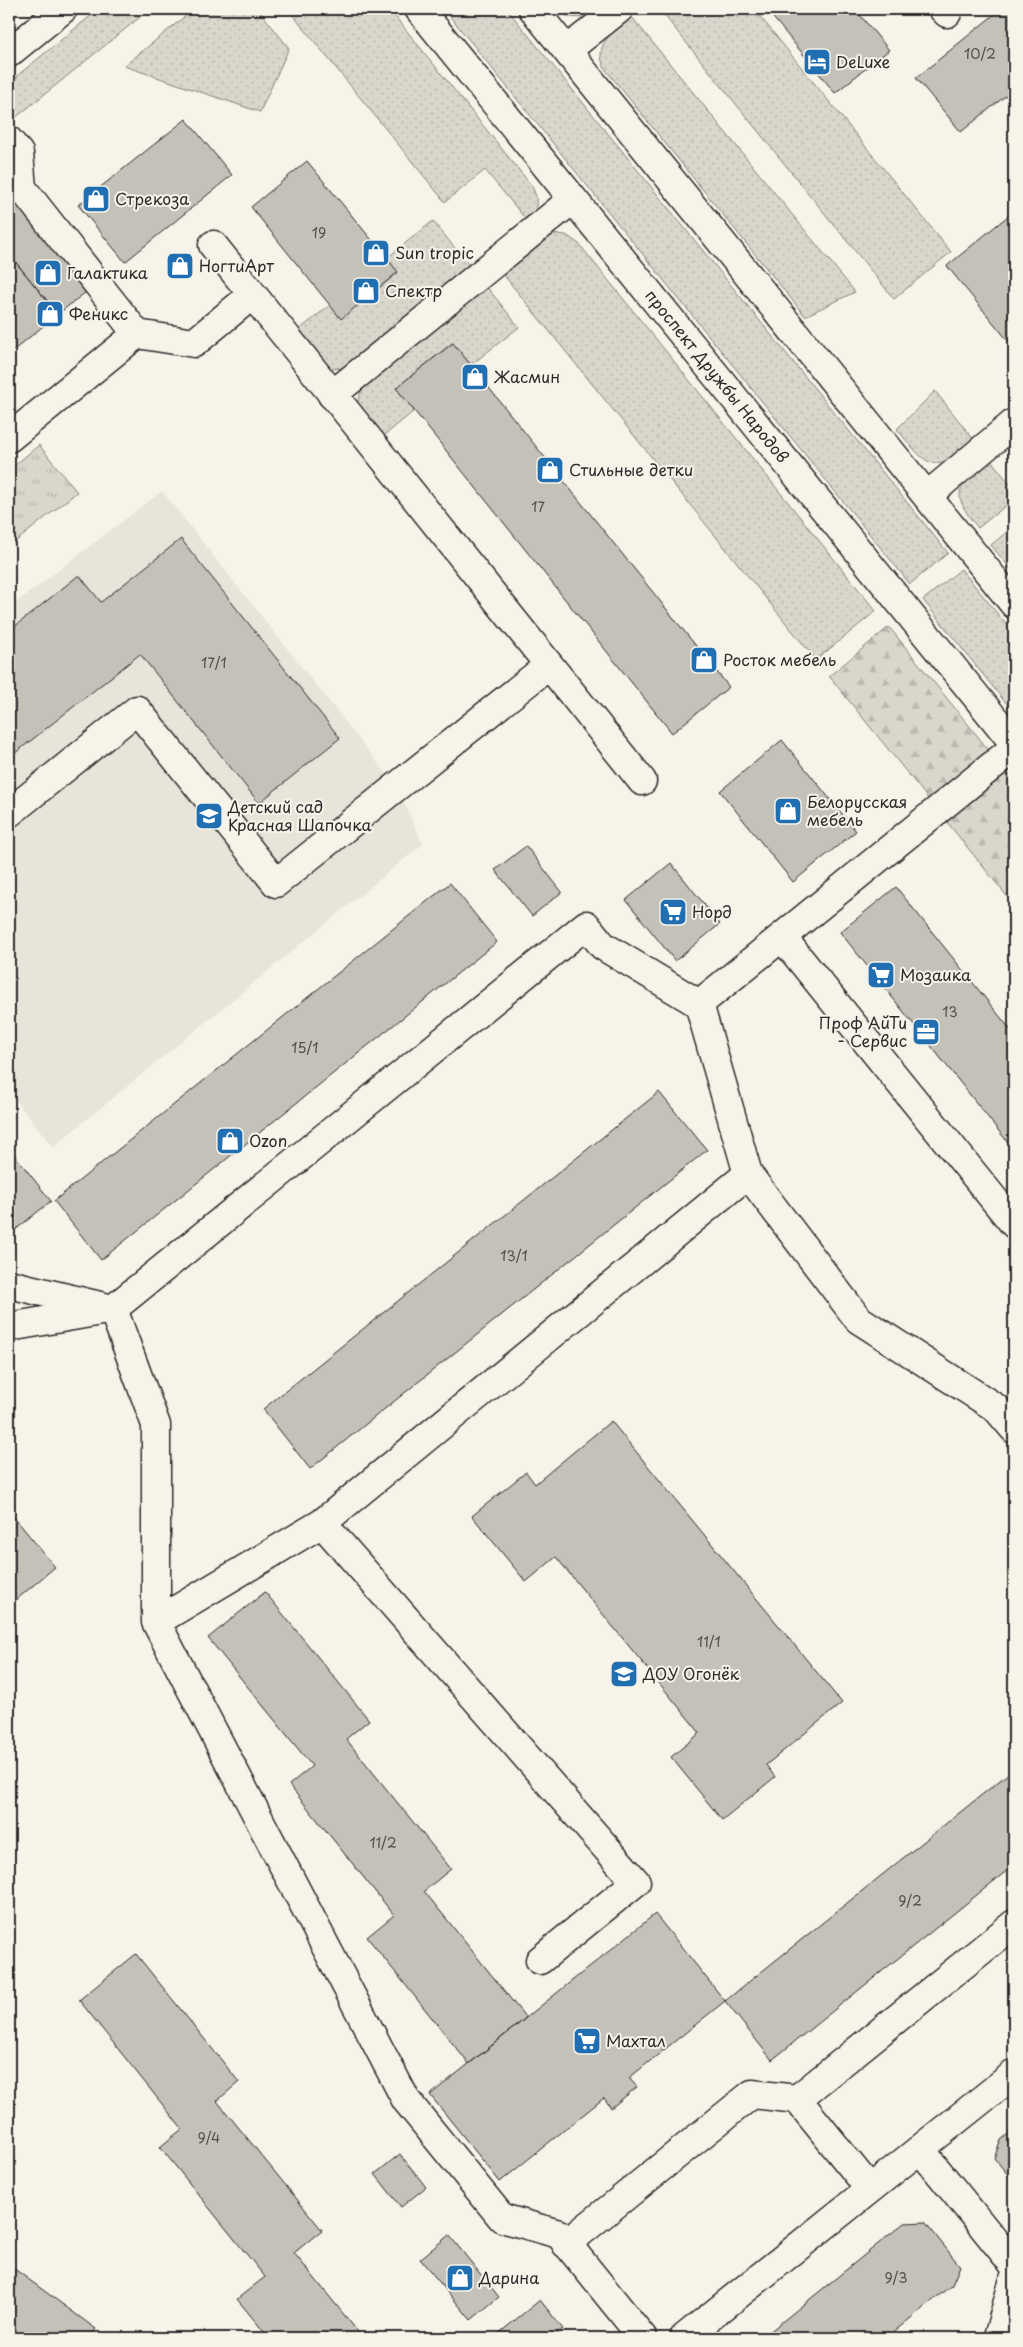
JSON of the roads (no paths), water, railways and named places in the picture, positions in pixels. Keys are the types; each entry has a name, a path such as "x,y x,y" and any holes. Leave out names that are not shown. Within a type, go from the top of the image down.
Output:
{"street":[{"path":"9,53 63,9"},
{"name":"проспект Дружбы Народов","path":"420,9 1014,743"},
{"path":"533,9 1014,604"},
{"path":"567,50 619,9"},
{"path":"943,9 946,13 948,9"},
{"path":"9,140 19,153 22,188 137,334 194,343 252,295"},
{"path":"332,395 573,199"},
{"path":"213,245 642,781"},
{"path":"9,438 137,334"},
{"path":"927,496 1014,423"},
{"path":"9,813 137,710 276,883 549,665"},
{"path":"699,1004 1014,748"},
{"path":"9,1327 113,1309 586,925 603,946 699,1004 748,1174 858,1318 996,1408 1014,1429"},
{"path":"782,937 1014,1224"},
{"path":"156,1622 322,1523 748,1174"},
{"path":"9,1284 113,1309"},
{"path":"113,1309 156,1425 156,1622 406,2100 502,2218 559,2234 643,2338"},
{"path":"322,1523 636,1882 540,1960"},
{"path":"797,2099 1014,1924"},
{"path":"684,2338 1014,2074"},
{"path":"566,2244 752,2094 797,2099 870,2189"},
{"path":"920,2149 1014,2265"},
{"path":"998,2338 1014,2279"}],"place":[{"name":"DeLuxe","path":"817,62"},
{"name":"Стрекоза","path":"96,199"},
{"name":"Sun tropic","path":"376,253"},
{"name":"НогтиАрт","path":"180,266"},
{"name":"Галактика","path":"48,273"},
{"name":"Спектр","path":"366,291"},
{"name":"Феникс","path":"50,314"},
{"name":"Жасмин","path":"475,377"},
{"name":"Стильные детки","path":"550,470"},
{"name":"Росток мебель","path":"704,660"},
{"name":"Белорусская мебель","path":"788,811"},
{"name":"Детский сад Красная Шапочка","path":"209,816"},
{"name":"Норд","path":"673,912"},
{"name":"Мозаика","path":"881,975"},
{"name":"Проф АйТи - Сервис","path":"926,1032"},
{"name":"Ozon","path":"230,1141"},
{"name":"ДОУ Огонёк","path":"624,1674"},
{"name":"Махтал","path":"587,2041"},
{"name":"Дарина","path":"460,2278"}]}
